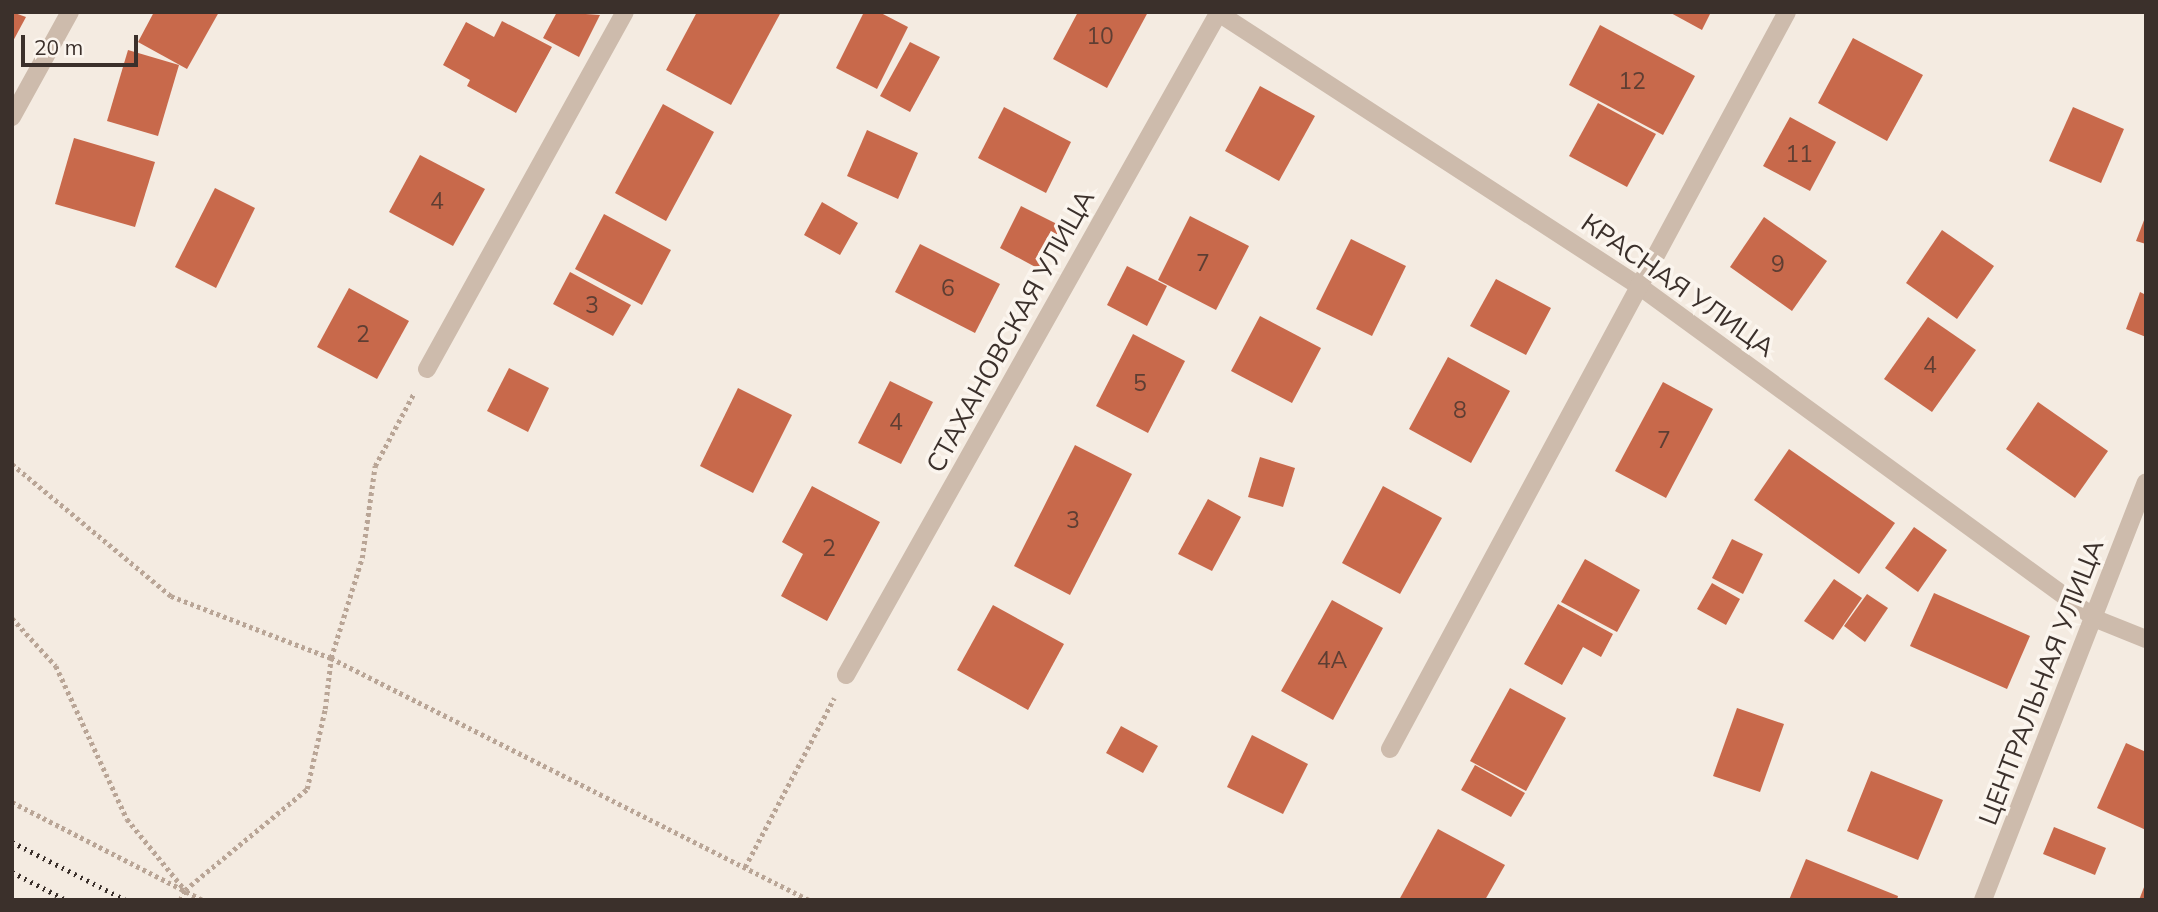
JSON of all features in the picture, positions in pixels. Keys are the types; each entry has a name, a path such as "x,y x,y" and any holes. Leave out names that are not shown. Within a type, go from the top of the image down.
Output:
{"street":[{"path":"12,117 70,12"},
{"path":"427,369 625,12"},
{"path":"1390,749 1787,12"},
{"name":"КРАСНАЯ УЛИЦА","path":"1218,13 1639,286 2096,619 2146,639"},
{"name":"СТАХАНОВСКАЯ УЛИЦА","path":"846,675 1218,13"},
{"name":"ЦЕНТРАЛЬНАЯ УЛИЦА","path":"1983,900 2096,619 2146,484"}],"path":[{"path":"180,900 185,890 307,789 325,709 331,658 362,558 374,466 427,369"},
{"path":"12,464 171,596 331,658 809,900"},
{"path":"12,618 56,666 127,819 185,890"},
{"path":"745,867 846,675"},
{"path":"12,802 203,900"}],"building":[{"path":"12,12 26,17 12,43"},
{"path":"154,12 219,12 187,69 138,42"},
{"path":"557,12 600,15 579,57 543,38"},
{"path":"697,12 781,12 731,105 666,70"},
{"path":"864,12 879,12 908,27 877,89 836,68"},
{"path":"1078,12 1148,12 1107,88 1053,59"},
{"path":"1669,12 1711,12 1702,30"},
{"path":"502,21 552,47 516,113 467,86 470,80 443,65 466,22 494,37"},
{"path":"1600,25 1695,76 1663,135 1569,85"},
{"path":"1853,38 1923,75 1887,141 1818,103"},
{"path":"910,42 940,57 910,112 880,96"},
{"path":"128,50 179,65 158,136 107,121"},
{"path":"1260,86 1315,116 1279,181 1225,151"},
{"path":"1598,103 1656,134 1627,187 1569,156"},
{"path":"663,104 714,132 666,221 615,193"},
{"path":"1004,107 1071,142 1046,193 978,158"},
{"path":"2073,107 2124,129 2101,183 2049,161"},
{"path":"1790,117 1836,142 1810,191 1763,166"},
{"path":"867,130 918,153 898,199 847,176"},
{"path":"74,138 155,162 135,227 55,204"},
{"path":"420,155 485,189 453,246 389,212"},
{"path":"215,188 255,208 216,288 175,267"},
{"path":"822,202 858,223 840,255 804,235"},
{"path":"1021,206 1061,226 1039,269 1000,248"},
{"path":"604,214 671,250 642,305 575,269"},
{"path":"2146,215 2146,244 2136,241"},
{"path":"1190,216 1249,246 1216,310 1158,280"},
{"path":"1764,217 1827,261 1792,311 1730,267"},
{"path":"1942,230 1994,266 1957,319 1906,283"},
{"path":"1351,239 1406,266 1372,336 1316,309"},
{"path":"920,244 1000,284 975,333 895,292"},
{"path":"1127,266 1167,286 1147,326 1107,305"},
{"path":"570,272 631,305 613,336 553,304"},
{"path":"1496,279 1551,308 1526,355 1470,326"},
{"path":"349,288 409,321 377,379 317,347"},
{"path":"2140,292 2146,295 2146,337 2126,329"},
{"path":"1260,316 1321,348 1292,403 1231,371"},
{"path":"1928,317 1976,350 1932,412 1884,379"},
{"path":"1133,334 1185,361 1148,433 1096,406"},
{"path":"1448,357 1510,391 1471,463 1409,429"},
{"path":"509,368 549,388 528,432 487,411"},
{"path":"890,381 933,402 901,464 858,443"},
{"path":"1663,382 1713,409 1666,498 1615,471"},
{"path":"738,388 792,415 753,493 700,466"},
{"path":"2038,402 2108,451 2075,498 2006,449"},
{"path":"1075,445 1132,474 1070,595 1014,566"},
{"path":"1789,449 1895,523 1859,574 1754,500"},
{"path":"1260,457 1295,468 1283,507 1248,497"},
{"path":"812,486 880,522 827,621 781,596 803,554 782,542"},
{"path":"1383,486 1442,518 1400,594 1342,563"},
{"path":"1208,499 1241,517 1212,571 1178,554"},
{"path":"1914,527 1947,550 1918,592 1885,568"},
{"path":"1732,539 1763,554 1743,594 1712,578"},
{"path":"1585,559 1640,590 1617,632 1561,602"},
{"path":"1834,579 1862,598 1833,640 1804,621"},
{"path":"1712,583 1740,599 1726,625 1697,609"},
{"path":"1934,593 2030,636 2007,689 1910,646"},
{"path":"1867,594 1888,608 1865,642 1844,626"},
{"path":"1332,600 1383,628 1333,720 1281,691"},
{"path":"1558,604 1613,634 1601,657 1583,647 1562,685 1524,664"},
{"path":"993,605 1064,644 1028,710 957,670"},
{"path":"1510,688 1566,718 1526,791 1470,761"},
{"path":"1737,708 1784,724 1760,792 1713,776"},
{"path":"1121,726 1158,746 1143,773 1106,753"},
{"path":"1252,735 1308,764 1283,814 1227,787"},
{"path":"2126,743 2146,752 2146,830 2097,808"},
{"path":"1475,765 1525,793 1511,817 1461,790"},
{"path":"1871,771 1943,800 1918,860 1847,831"},
{"path":"2054,827 2106,848 2095,875 2043,854"},
{"path":"1438,829 1505,865 1485,900 1399,900"},
{"path":"1806,859 1898,896 1897,900 1789,900"},
{"path":"2146,882 2146,900 2139,900"}],"railway":[{"path":"12,842 126,900"},
{"path":"12,872 66,900"}]}
